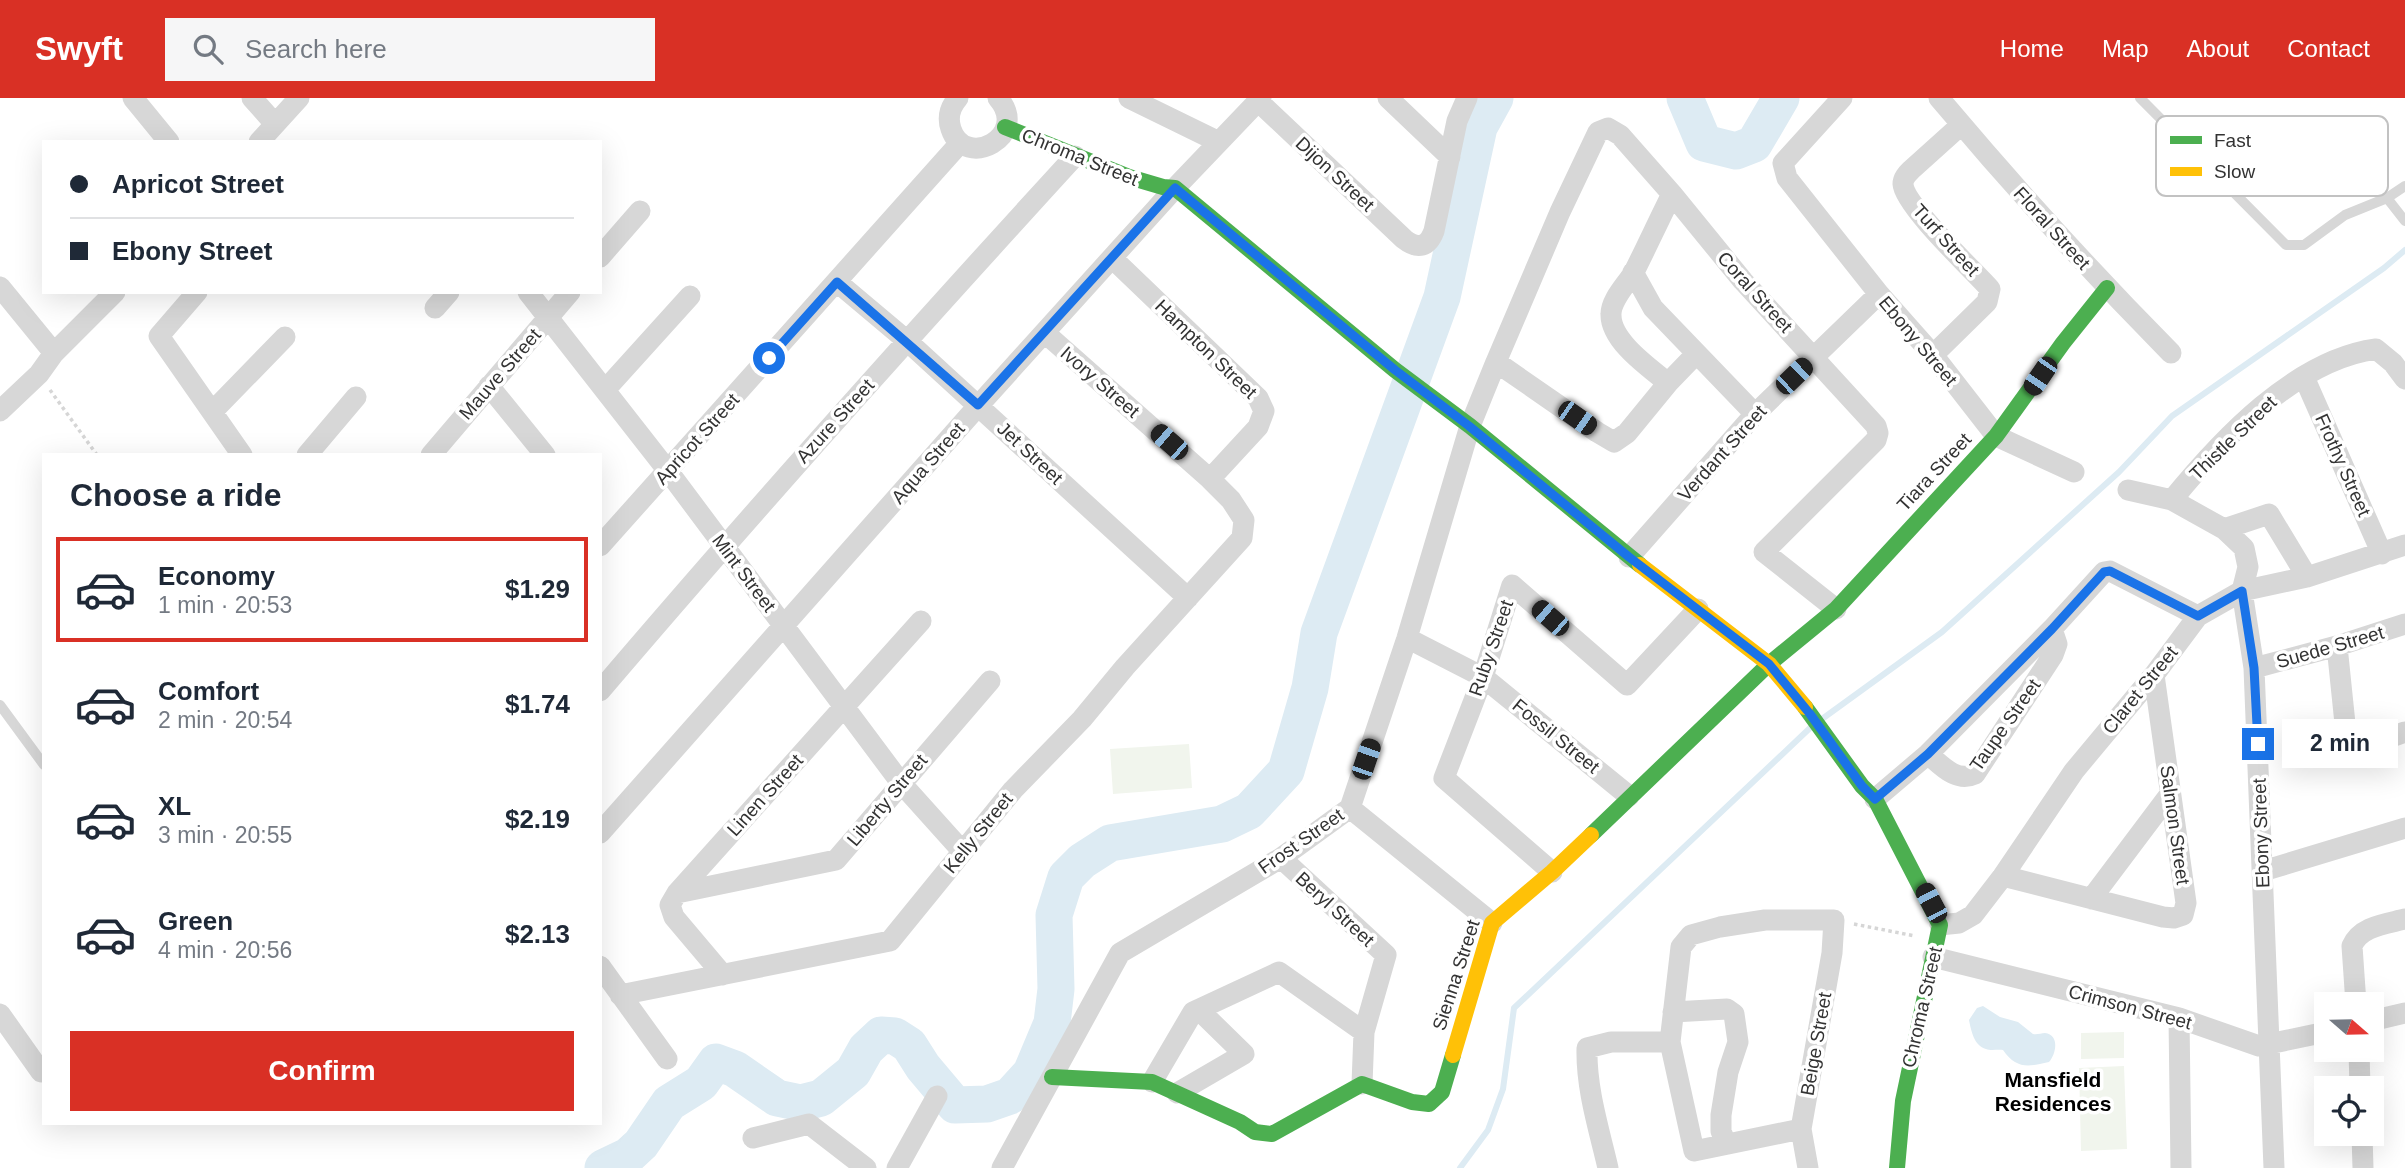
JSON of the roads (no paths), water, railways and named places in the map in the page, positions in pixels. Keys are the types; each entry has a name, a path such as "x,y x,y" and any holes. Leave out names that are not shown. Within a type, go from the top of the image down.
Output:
{"street":[{"path":"133,98 167,140"},
{"path":"252,98 275,124"},
{"path":"261,140 299,98"},
{"path":"950,101 951,132 960,143 975,148 994,143 1005,127 1005,108 998,98"},
{"path":"1129,98 1219,142"},
{"path":"1388,98 1450,157"},
{"path":"1450,157 1457,121 1467,98"},
{"name":"Ebony Street","path":"1842,98 1783,163 1787,178 1879,294 1934,355 1996,436 2074,472"},
{"name":"Floral Street","path":"1939,98 1980,149 2107,288 2171,353"},
{"name":"Aqua Street","path":"602,831 978,405 1175,188 1260,100"},
{"name":"Dijon Street","path":"1260,100 1412,246 1425,245 1431,237 1450,157"},
{"name":"Turf Street","path":"1934,355 1987,302 1990,289 1914,207 1903,184 1910,170 1961,125"},
{"name":"Chroma Street","path":"1005,127 1147,183 1175,188 1395,370 1469,426 1629,557 1769,664 1810,714 1862,786 1875,799 1937,941 1904,1086 1899,1118 1897,1168"},
{"name":"Coral Street","path":"1560,212 1598,132 1608,128 1620,135 1743,281 1876,426 1876,440 1764,552 1836,609"},
{"name":"Apricot Street","path":"603,535 668,471 960,143"},
{"name":"Azure Street","path":"602,689 723,546 906,340 1075,156"},
{"path":"1668,383 1628,349 1618,336 1610,315 1614,302 1633,272 1672,194"},
{"path":"602,255 640,211"},
{"name":"Frost Street","path":"1002,1168 1120,953 1281,858 1350,808 1407,638 1469,426 1560,212"},
{"name":"Hampton Street","path":"1112,258 1258,398 1264,411 1258,427 1210,479"},
{"path":"1633,272 1653,308 1755,414"},
{"name":"Jet Street","path":"837,282 906,340 1188,598"},
{"path":"0,287 54,353"},
{"name":"Tiara Street","path":"1769,664 1836,609 1996,436 2063,343 2107,288"},
{"path":"0,411 39,374 54,353 114,294"},
{"path":"195,294 159,336 241,453"},
{"name":"Mint Street","path":"530,294 668,471 901,783 963,852"},
{"name":"Mauve Street","path":"432,453 568,294"},
{"name":"Verdant Street","path":"1629,557 1755,414 1879,294"},
{"path":"605,390 690,296"},
{"name":"Ivory Street","path":"1045,333 1210,479 1231,500 1244,520"},
{"path":"212,412 285,337"},
{"name":"Thistle Street","path":"2172,500 2199,467 2260,407 2304,377 2352,352 2376,349 2393,363 2405,379"},
{"path":"1496,362 1614,442 1628,433 1668,383 1696,354"},
{"name":"Frothy Street","path":"2304,377 2382,554"},
{"path":"489,386 543,453"},
{"path":"309,453 356,397"},
{"name":"Ebony Street","path":"2128,490 2172,500 2207,522 2224,529 2244,548 2248,567 2242,591 2254,668 2274,1168"},
{"path":"2224,529 2269,514 2307,577"},
{"name":"Kelly Street","path":"620,995 890,941 1013,790 1082,719 1242,538 1244,520"},
{"name":"Claret Street","path":"1937,941 1973,915 2003,876 2074,771 2154,675 2198,616 2242,591 2307,577 2405,545"},
{"name":"Taupe Street","path":"1875,799 1928,754 2052,629 2104,572 2110,571 2198,616"},
{"name":"Ruby Street","path":"1552,872 1444,778 1483,677 1512,585 1627,685 1698,609"},
{"name":"Linen Street","path":"677,893 921,621"},
{"name":"Suede Street","path":"2254,668 2405,624"},
{"name":"Taupe Street","path":"1928,754 1951,773 1962,777 1975,774 2053,655 2057,643 2052,629"},
{"name":"Fossil Street","path":"1407,638 1483,677 1629,796"},
{"path":"2337,646 2347,743 2357,749 2405,732"},
{"name":"Sienna Street","path":"1362,1084 1412,1102 1429,1104 1442,1092 1492,923 1552,872 1769,664"},
{"name":"Salmon Street","path":"2003,876 2163,917 2183,915 2186,903 2154,675"},
{"name":"Liberty Street","path":"677,893 836,860 990,681"},
{"path":"2091,899 2169,794"},
{"path":"1350,808 1492,923"},
{"path":"2263,871 2405,828"},
{"name":"Beryl Street","path":"1281,858 1386,955 1364,1032 1362,1084"},
{"path":"677,893 670,905 674,917 723,975"},
{"path":"2355,992 2352,946 2356,937 2368,929 2405,919"},
{"name":"Beige Street","path":"1673,1012 1681,947 1691,935 1765,920 1834,920 1832,953 1801,1129 1808,1168"},
{"name":"Crimson Street","path":"1937,941 2259,1046 2314,1035"},
{"path":"602,969 667,1059"},
{"path":"1152,1082 1193,1012 1279,972 1364,1032"},
{"path":"1726,1144 1721,1130 1721,1115 1728,1072 1738,1042 1734,1014 1727,1009 1673,1012 1670,1042 1694,1151 1716,1149 1726,1144 1801,1129"},
{"path":"1177,1093 1244,1054 1199,1010"},
{"path":"2384,1018 2405,1013"},
{"path":"0,1014 41,1072"},
{"path":"2179,1018 2181,1168"},
{"path":"1608,1168 1590,1090 1586,1066 1587,1048 1611,1042 1670,1042"},
{"path":"1052,1077 1152,1082 1240,1122 1255,1132 1272,1134 1362,1084"},
{"path":"897,1168 937,1096"},
{"path":"753,1138 809,1124 866,1168"},
{"path":"2362,1146 2363,1168"}],"lane":[{"path":"2140,98 2158,116"},
{"path":"2237,196 2286,245 2304,245 2345,215 2387,198 2405,186"},
{"path":"2387,198 2403,217"},
{"path":"0,705 42,762"}],"waterway":[{"path":"603,1168 628,1156 641,1144 669,1103 701,1083 716,1062 735,1069 777,1098 801,1103 821,1098 853,1072 866,1049 881,1035 895,1036 909,1045 923,1067 955,1105 987,1104 1010,1096 1031,1073 1052,1023 1056,989 1054,915 1066,877 1082,861 1110,843 1222,824 1249,811 1286,771 1310,688 1319,633 1442,297 1479,127 1495,98"},
{"path":"1685,98 1704,143 1736,151 1754,144 1781,98"},
{"path":"1822,719 1942,632 2119,472 2172,416 2384,268 2405,250"},
{"path":"1460,1168 1488,1130 1503,1089 1514,1008 1810,728"}],"district":[{"name":"Mansfield Residences","path":"2053,1091"}]}
